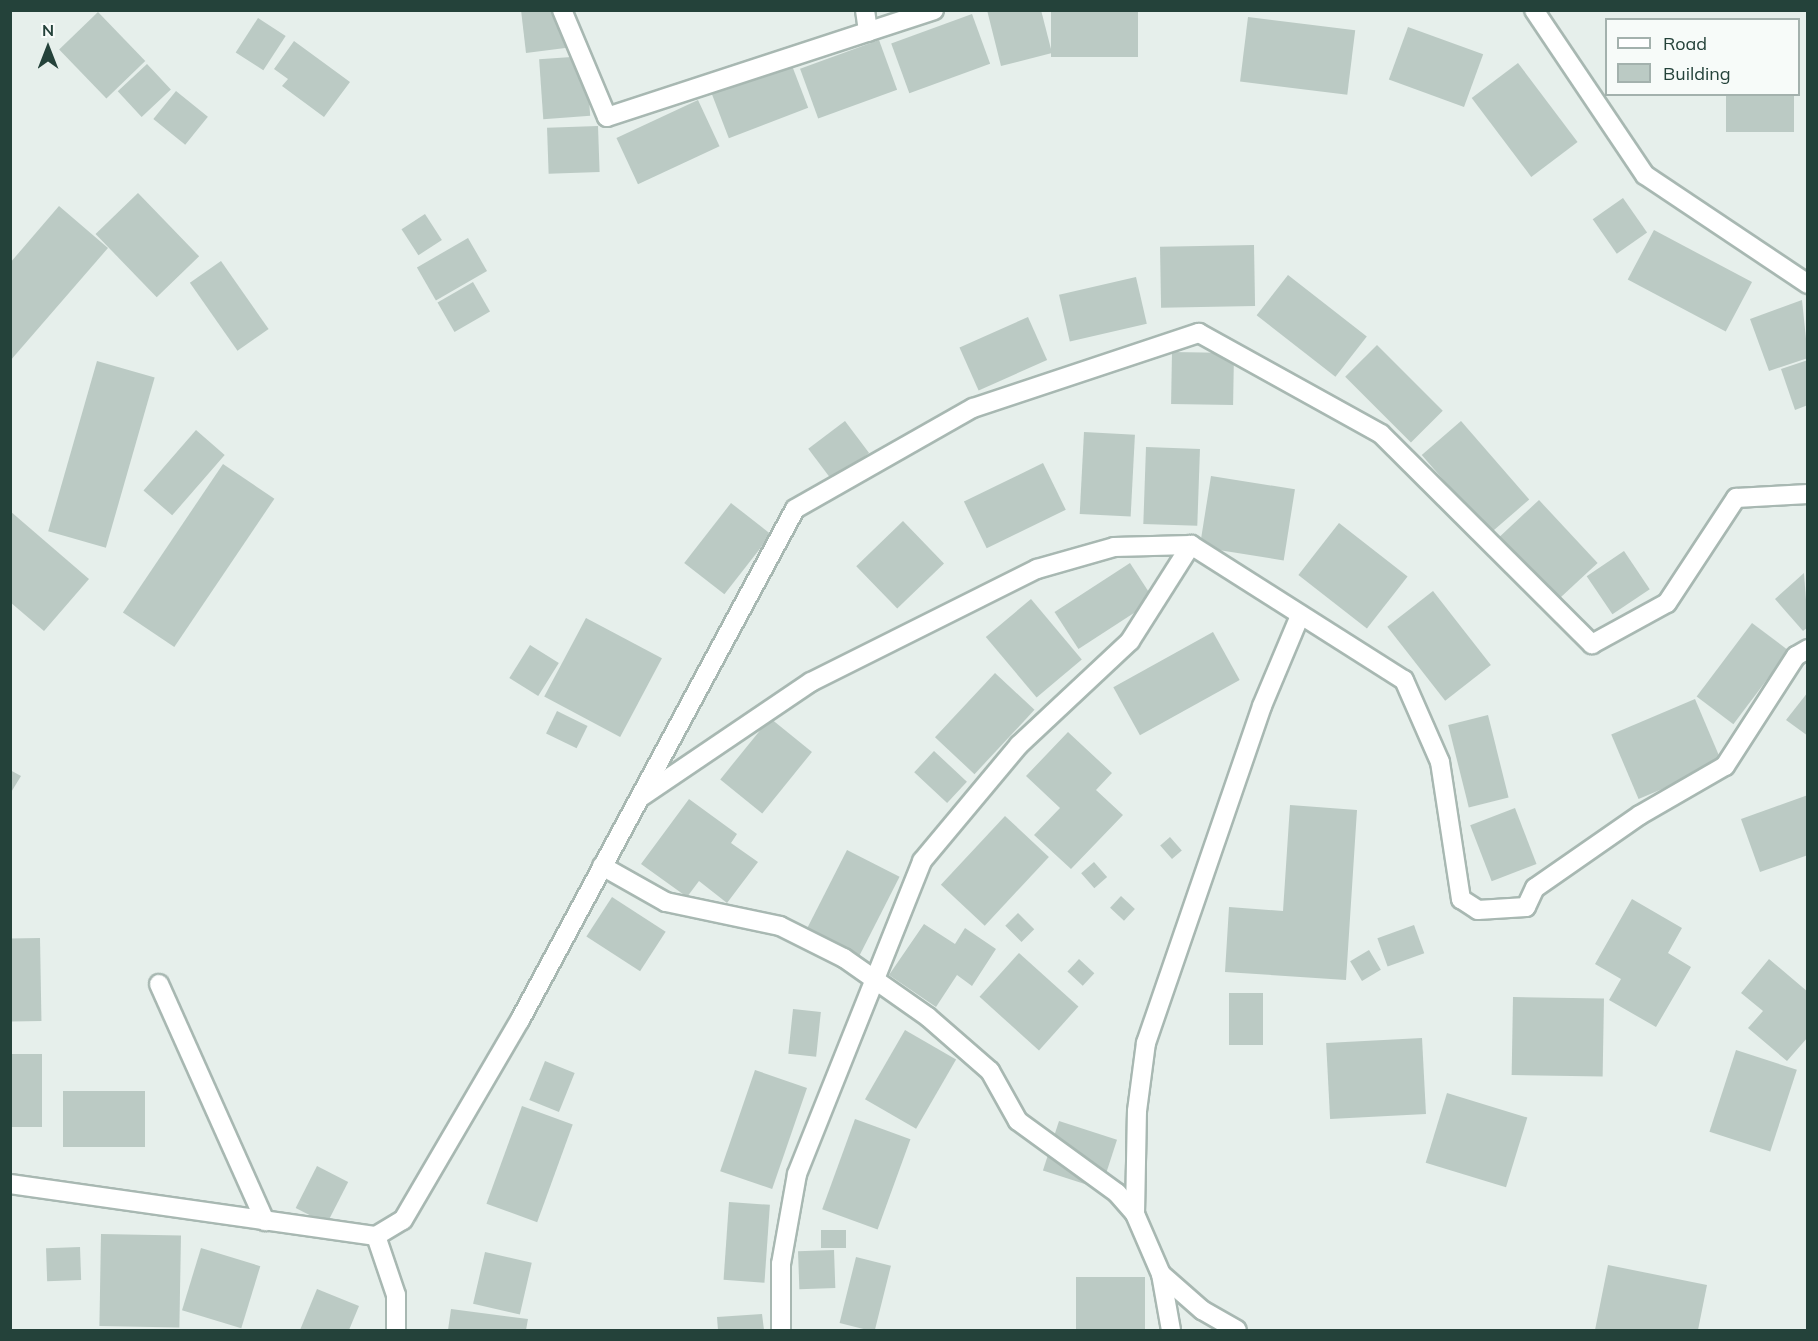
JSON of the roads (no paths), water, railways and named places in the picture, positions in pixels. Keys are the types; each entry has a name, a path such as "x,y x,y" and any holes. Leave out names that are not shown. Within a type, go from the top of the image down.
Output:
{"street":[{"path":"562,10 607,117 934,10"},
{"path":"865,10 868,32"},
{"path":"1534,10 1645,175 1808,284"},
{"path":"10,1184 376,1236 403,1220 602,866 795,509 973,408 1199,333 1381,434 1592,644 1667,603 1736,498 1808,494"},
{"path":"639,798 811,682 1036,569 1114,547 1191,544 1299,618 1404,680 1440,762 1461,899 1478,910 1526,907 1545,882 1640,815 1725,766 1796,656 1808,649"},
{"path":"781,1330 781,1264 797,1174 922,861 1019,745 1130,641 1191,544"},
{"path":"1135,1214 1137,1111 1146,1043 1262,706 1299,618"},
{"path":"602,866 666,902 780,926 844,958 928,1017 990,1071 1018,1121 1117,1193 1135,1214 1161,1274 1171,1330"},
{"path":"159,984 265,1221"},
{"path":"376,1236 396,1295 396,1330"},
{"path":"1161,1274 1202,1310 1237,1330"}]}
